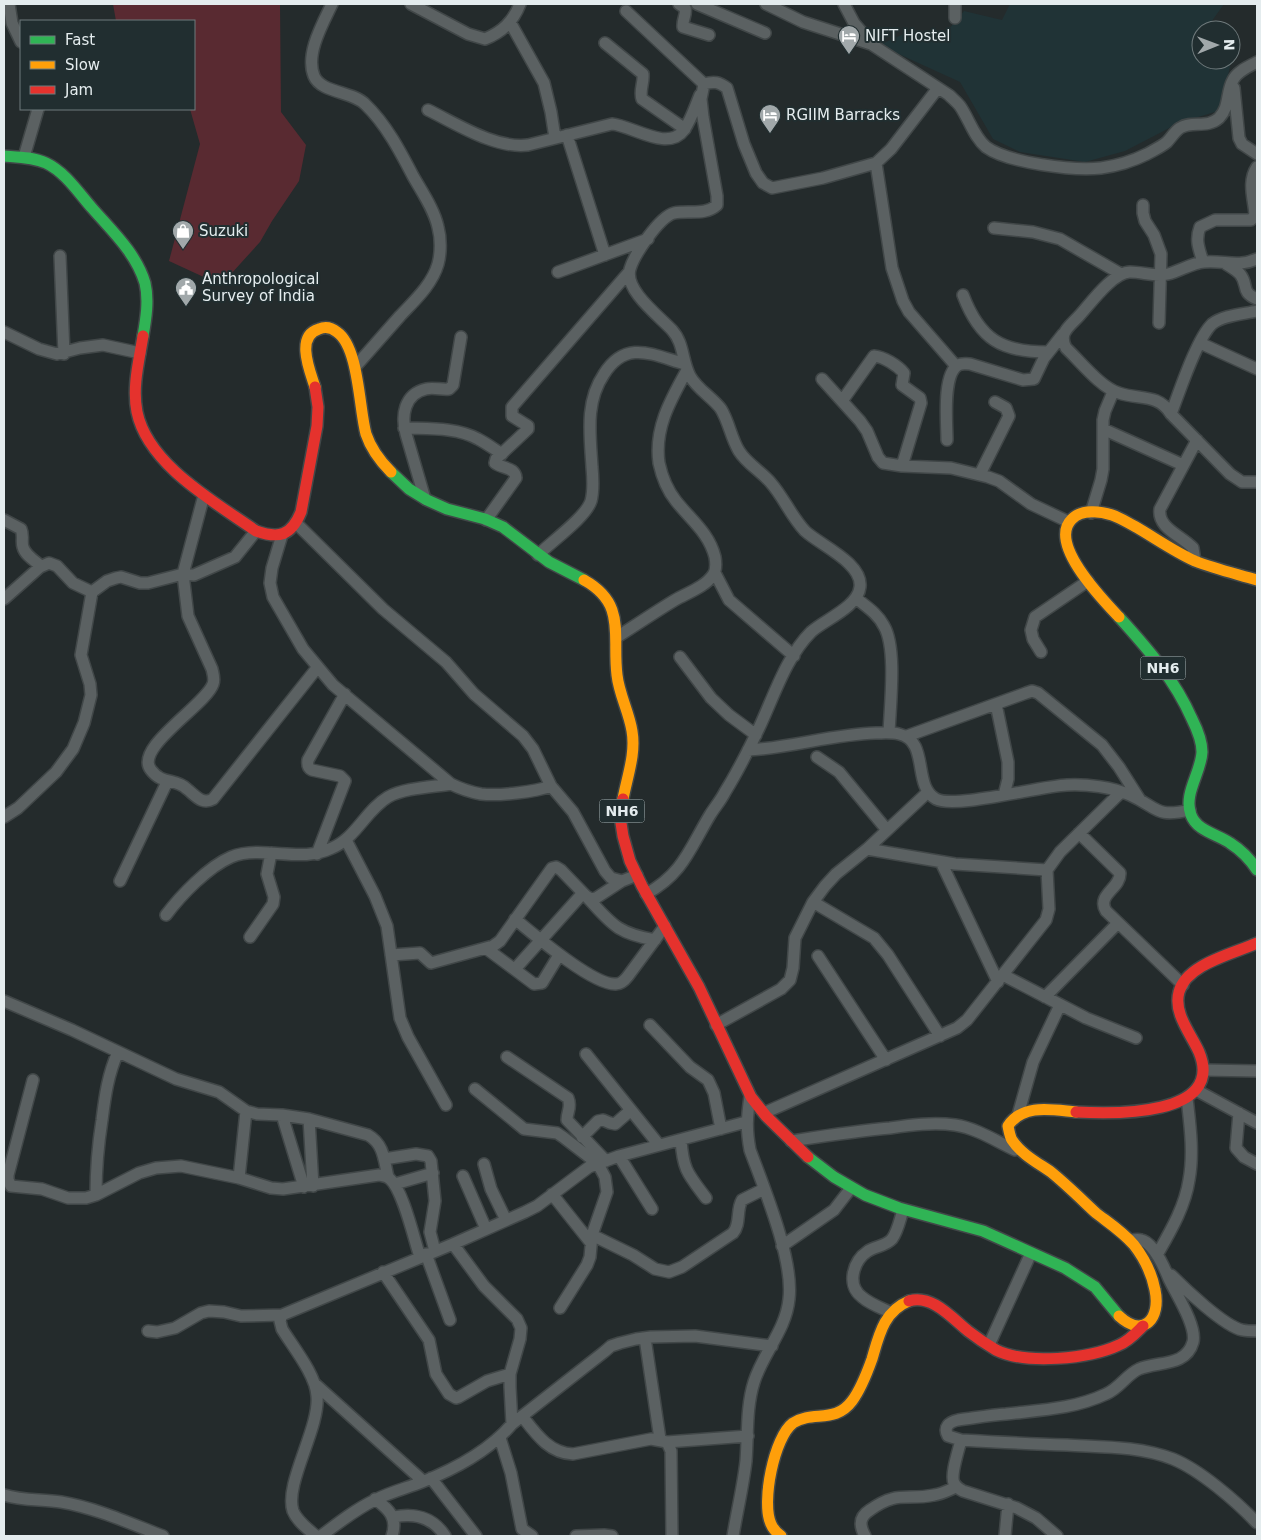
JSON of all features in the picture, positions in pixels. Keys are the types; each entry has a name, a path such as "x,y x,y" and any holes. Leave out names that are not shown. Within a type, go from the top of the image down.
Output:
{"main road":[{"path":"4,156 24,157 50,165 62,174 118,237 131,254 139,269 146,296 145,328 135,398 137,415 142,430 150,444 161,457 204,495 256,531 275,536 282,535 296,523"},
{"name":"NH6","path":"296,523 301,513 304,499 318,418 315,388 306,359 306,347 308,338 313,332 320,328 334,329 341,334 346,342 355,366 368,438 384,466 397,480 426,500 486,520 506,529 551,564 584,580 603,594 611,606 615,617 617,637 617,679 630,715 634,737 622,812 621,824 624,839 646,894 695,980 750,1095 764,1113 825,1172 851,1188 884,1204 972,1227 995,1235 1088,1282 1105,1297 1123,1320 1130,1324 1143,1326"},
{"path":"1070,522 1074,518 1091,512 1108,513 1130,523 1195,561 1257,580"},
{"name":"NH6","path":"1070,522 1066,535 1067,546 1072,558 1088,581 1155,657 1175,686 1199,736 1202,750 1201,760 1190,798 1190,810"},
{"path":"1190,810 1196,822 1238,849 1249,858 1257,870"},
{"path":"781,1536 770,1524 768,1498 778,1448 786,1431 801,1419 815,1416 831,1416 842,1411 853,1400 866,1376 879,1331 890,1312 906,1302 916,1299 928,1302 945,1311 962,1327 1001,1352 1044,1358 1084,1356 1121,1345 1150,1322 1156,1308 1154,1283 1143,1259 1130,1240 1094,1211 1064,1182 1030,1157 1011,1139 1008,1126 1011,1120 1018,1115 1036,1110 1081,1112 1135,1110 1159,1107 1187,1098 1196,1090 1204,1070 1202,1057 1180,1016 1178,1002 1180,991 1186,980 1196,970 1257,943"}],"street":[{"path":"9,4 12,23 20,40"},
{"path":"332,4 316,38 312,65 314,76 319,83 327,88 360,99 379,120 434,213 439,228 438,264 427,285 355,366"},
{"path":"412,4 468,34 485,39 498,34 510,22 520,4"},
{"path":"679,4 686,11 682,22 683,27 709,35"},
{"path":"697,4 764,33"},
{"path":"766,4 803,22 871,44 938,88 958,104 977,137 995,152 1004,156 1036,163 1086,169 1124,163 1156,149 1165,143 1179,128 1212,123 1224,113 1233,79 1238,73 1257,62"},
{"path":"844,4 854,24 871,44"},
{"path":"955,4 955,18"},
{"path":"486,520 516,478 516,474 513,471 495,463 496,459 528,429 528,426 512,416 512,407 629,272 634,259 667,216 674,213 711,211 717,205 703,117 703,88 626,11"},
{"path":"510,22 544,83 555,138"},
{"path":"604,44 642,74 644,81 640,94 642,99 685,129"},
{"path":"1233,79 1240,138 1242,144 1257,154"},
{"path":"428,110 492,140 517,146 528,145 612,124 621,125 667,140 674,138 685,129 703,88 712,82 721,83 727,88 744,144 756,172 763,183 772,188 816,180 876,163 891,149 938,88"},
{"path":"24,157 38,110"},
{"path":"567,135 605,254"},
{"path":"876,163 892,268 903,301 909,312 956,366"},
{"path":"1203,262 1197,243 1200,227 1215,220 1251,220 1256,211 1251,191 1252,181 1257,168"},
{"path":"1144,205 1143,213 1145,220 1154,235 1161,254 1159,323"},
{"path":"994,228 1033,232 1060,239 1121,274"},
{"path":"558,272 648,239"},
{"path":"60,256 64,354"},
{"path":"947,440 947,390 949,380 956,366 962,363 970,364 1029,381 1034,379 1048,352 1063,334 1098,295 1121,274 1129,272 1160,275 1203,262 1243,264 1257,260"},
{"path":"1225,263 1240,274 1248,295 1257,299"},
{"path":"629,272 630,283 637,294 678,338 691,379 715,401 722,412 738,450 748,463 770,482 794,518 806,531 848,563 858,575 860,586 857,598 813,631 802,643 748,750 683,863 667,881 646,894"},
{"path":"963,295 978,325 990,338 1014,350 1048,352"},
{"path":"1171,414 1200,343 1212,325 1218,321 1257,311"},
{"path":"4,332 49,353 64,354 80,348 102,345 140,354"},
{"path":"1063,334 1066,348 1105,386 1114,392 1160,401 1230,474 1242,482 1257,482"},
{"path":"426,500 404,428 404,412 411,398 425,389 449,389 453,385 462,337"},
{"path":"1200,343 1257,369"},
{"path":"538,555 588,509 593,487 589,424 591,404 597,384 607,368 619,357 630,352 646,353 686,367"},
{"path":"842,401 874,356 899,368 904,373 902,385 920,398 921,403 902,466"},
{"path":"686,367 666,409 659,446 659,462 663,479 676,501 705,533 712,545 716,561 715,573 729,600 794,656"},
{"path":"822,379 867,431 878,457 883,463 890,466 951,468 980,474 999,481 1031,504 1070,522"},
{"path":"1091,512 1103,468 1105,411 1114,392"},
{"path":"980,474 1009,416 1006,408 995,402"},
{"path":"404,428 442,430 466,434 477,438 502,454"},
{"path":"1103,430 1183,465"},
{"path":"1195,561 1193,548 1163,524 1159,516 1160,509 1196,440"},
{"path":"204,495 183,574 188,616 214,677 211,689 158,742 147,762 152,772 162,780 184,785 205,802 213,799 317,668"},
{"path":"4,520 21,529 24,534 24,549 41,566"},
{"path":"296,523 383,608 446,662 474,694 523,736 533,749 551,786 573,812 605,871 611,878 622,881"},
{"path":"4,816 18,808 56,772 74,749 84,724 90,695 90,684 81,654 92,592 107,581 121,577 140,583 148,583 183,574 194,575 235,557 256,531"},
{"path":"282,535 272,568 270,583 272,597 303,649 317,668 451,784 464,790 483,794 539,790 551,786"},
{"path":"4,599 41,566 49,563 53,564 73,583 92,592"},
{"path":"617,637 674,600 707,583 715,573"},
{"path":"1041,652 1030,630 1035,617 1088,581"},
{"path":"857,598 879,618 889,634 891,658 889,733"},
{"path":"680,657 716,702 756,734"},
{"path":"748,750 776,748 839,736 889,733 907,736 1032,691 1038,693 1102,745 1119,766 1140,800"},
{"path":"317,854 345,781 340,776 312,770 308,768 307,764 345,694"},
{"path":"996,704 1007,752 1009,771 1004,795"},
{"path":"907,736 912,741 916,750 928,792 936,799 960,801 1066,784 1121,792 1140,800 1160,812 1176,813 1190,810"},
{"path":"817,757 839,772 887,830"},
{"path":"120,881 167,782"},
{"path":"166,915 175,903 203,876 231,857 255,852 317,854 335,847 346,840 380,803 388,797 400,792 451,784"},
{"path":"716,1025 781,989 790,980 793,968 795,938 813,902 836,874 867,849 928,792"},
{"path":"764,1113 940,1036 968,1020 1046,920 1049,909 1047,870 1060,852 1121,792"},
{"path":"1080,833 1120,872 1118,882 1104,898 1103,903 1106,911 1183,985"},
{"path":"346,840 383,913 387,926 400,1018 408,1038 446,1105"},
{"path":"867,849 942,862 1047,870"},
{"path":"250,937 273,904 274,897 267,874 271,853"},
{"path":"942,862 1001,979 1045,997 1086,1018 1136,1038"},
{"path":"391,955 420,953 431,963 487,949 500,941 552,868 556,867 622,931 636,937 655,940"},
{"path":"584,895 596,898 622,881 637,875"},
{"path":"515,970 540,940 584,895"},
{"path":"813,902 874,938 888,956 940,1036"},
{"path":"515,919 578,968 607,983 615,984 623,982 665,926"},
{"path":"1045,997 1118,923"},
{"path":"487,949 534,984 542,983 559,955"},
{"path":"818,956 886,1060"},
{"path":"4,1001 72,1030 176,1079 219,1092 246,1111 310,1119 368,1135 377,1140 381,1146 392,1180 427,1254 450,1320"},
{"path":"1018,1115 1033,1062 1060,1005"},
{"path":"650,1025 690,1067 708,1080 714,1093 721,1129"},
{"path":"96,1195 96,1168 104,1096 112,1064 118,1052"},
{"path":"586,1054 659,1146"},
{"path":"507,1057 568,1098 570,1108 567,1120 602,1163 605,1177 607,1192 592,1239 588,1265 560,1308"},
{"path":"1204,1070 1257,1071"},
{"path":"33,1080 8,1175 7,1186 34,1188 78,1199 96,1195 139,1173 156,1168 181,1166 238,1178 270,1188 283,1189 379,1175 392,1180 433,1173"},
{"path":"475,1089 524,1129 557,1133 602,1163"},
{"path":"1196,1090 1257,1123"},
{"path":"733,1536 746,1464 749,1405 754,1382 784,1322 789,1299 789,1277 782,1246 750,1150 746,1122 750,1095"},
{"path":"1157,1255 1176,1217 1189,1182 1191,1144 1187,1098"},
{"path":"582,1137 598,1121 603,1120 610,1124 615,1124 631,1110"},
{"path":"238,1178 246,1111"},
{"path":"282,1114 308,1186"},
{"path":"1238,1114 1236,1148 1244,1157 1257,1164"},
{"path":"308,1186 310,1119"},
{"path":"148,1331 157,1332 175,1328 202,1313 210,1311 240,1316 282,1315 453,1244 537,1206 589,1168 619,1156 746,1122"},
{"path":"791,1141 919,1124 956,1125 972,1130 1030,1157"},
{"path":"681,1140 682,1156 687,1172 706,1198"},
{"path":"384,1159 424,1154 431,1161 435,1201 427,1254"},
{"path":"619,1156 652,1209"},
{"path":"484,1164 492,1189 506,1220"},
{"path":"463,1176 486,1229"},
{"path":"782,1246 834,1210 851,1188"},
{"path":"552,1194 592,1239 632,1255 655,1269 669,1272 682,1267 733,1233 737,1229 738,1210 742,1200 764,1190"},
{"path":"890,1312 862,1297 853,1283 853,1272 862,1255 891,1240 903,1210"},
{"path":"1130,1240 1144,1241 1149,1244 1165,1270 1192,1327 1193,1341 1188,1352 1177,1361 1139,1369 1129,1375 1119,1387 1107,1394 1073,1406 958,1420 950,1422 946,1427 946,1432 948,1436 961,1440 1121,1448 1156,1454 1173,1459 1195,1472 1226,1494 1257,1523"},
{"path":"453,1244 484,1286 518,1319 521,1328 510,1374 512,1424"},
{"path":"990,1345 1031,1253"},
{"path":"1165,1270 1191,1295 1227,1322 1240,1330 1257,1331"},
{"path":"383,1272 429,1340 436,1374 449,1394 456,1398 487,1381 510,1374"},
{"path":"282,1315 280,1321 282,1329 314,1383 318,1395 317,1410 302,1456 292,1498 293,1511 300,1522 316,1536"},
{"path":"321,1536 375,1500 427,1480 458,1464 500,1438 512,1424 611,1346 636,1339 694,1336 772,1346"},
{"path":"645,1338 664,1440 671,1451 672,1536"},
{"path":"314,1383 427,1480 476,1536"},
{"path":"522,1416 547,1445 565,1453 573,1454 651,1439 748,1436"},
{"path":"500,1438 511,1473 518,1532 532,1536"},
{"path":"961,1440 952,1481 956,1487 963,1491 1008,1504 1036,1518 1057,1536"},
{"path":"865,1536 860,1519 881,1502 896,1497 934,1496 956,1487"},
{"path":"4,1495 12,1498 59,1502 89,1508 163,1536"},
{"path":"375,1500 388,1508 394,1517 395,1526 392,1536"},
{"path":"1005,1536 1008,1504"},
{"path":"394,1517 413,1514 422,1517 436,1525 445,1536"},
{"path":"577,1536 612,1536"}],"shaded area":[{"path":"113,4 280,4 281,112 306,145 299,181 260,242 221,285 169,261 200,144 190,110 195,110 195,20 116,20"},
{"path":"1010,4 1224,4 1213,20 1191,20 1191,70 1229,70 1221,110 1179,123 1125,151 1085,162 1020,152 993,139 960,82 879,45 906,33 943,36 964,11 1002,20"}],"traffic: fast":[{"path":"4,156 36,160 53,167 71,183 130,252 141,272 146,289 147,303 143,336"},
{"path":"391,472 409,489 427,500 447,509 485,519 503,527 549,562 584,580"},
{"path":"1119,617 1150,653 1178,691 1197,731 1202,752 1189,799 1191,815 1203,829 1238,849 1257,870"},
{"path":"808,1157 834,1177 865,1195 899,1208 983,1231 1065,1268 1095,1287 1119,1316"}],"traffic: slow":[{"path":"315,387 306,355 308,339 312,333 319,329 333,329 344,340 350,351 357,379 366,434 370,445 391,472"},
{"path":"1119,617 1080,571 1067,542 1066,529 1072,519 1086,512 1097,512 1115,516 1195,561 1257,580"},
{"path":"584,580 598,589 607,599 615,622 617,675 631,724 633,740 632,757 623,799"},
{"path":"1076,1112 1048,1109 1030,1111 1014,1119 1008,1126 1009,1132 1012,1140 1020,1150 1051,1172 1096,1213 1121,1232 1141,1255 1154,1284 1156,1300 1153,1317 1149,1322 1136,1326 1119,1316"},
{"path":"781,1536 771,1524 768,1514 768,1501 771,1471 780,1442 786,1430 793,1423 801,1419 831,1415 838,1412 852,1401 864,1381 880,1333 888,1317 901,1305 909,1301"}],"traffic: jam":[{"path":"143,336 135,393 137,412 144,431 154,449 185,481 256,531 271,535 283,534 293,526 301,512 317,426 318,407 315,387"},
{"path":"623,799 621,823 630,861 699,987 751,1097 766,1116 808,1157"},
{"path":"1076,1112 1114,1113 1161,1107 1181,1100 1196,1089 1203,1073 1199,1052 1178,1008 1179,992 1183,982 1200,967 1257,943"},
{"path":"909,1301 926,1301 934,1304 996,1350 1024,1358 1075,1357 1106,1350 1126,1341 1143,1326"}],"place":[{"name":"NIFT Hostel","path":"849,55"},
{"name":"RGIIM Barracks","path":"770,134"},
{"name":"Suzuki","path":"183,250"},
{"name":"Anthropological Survey of India","path":"186,307"}]}
